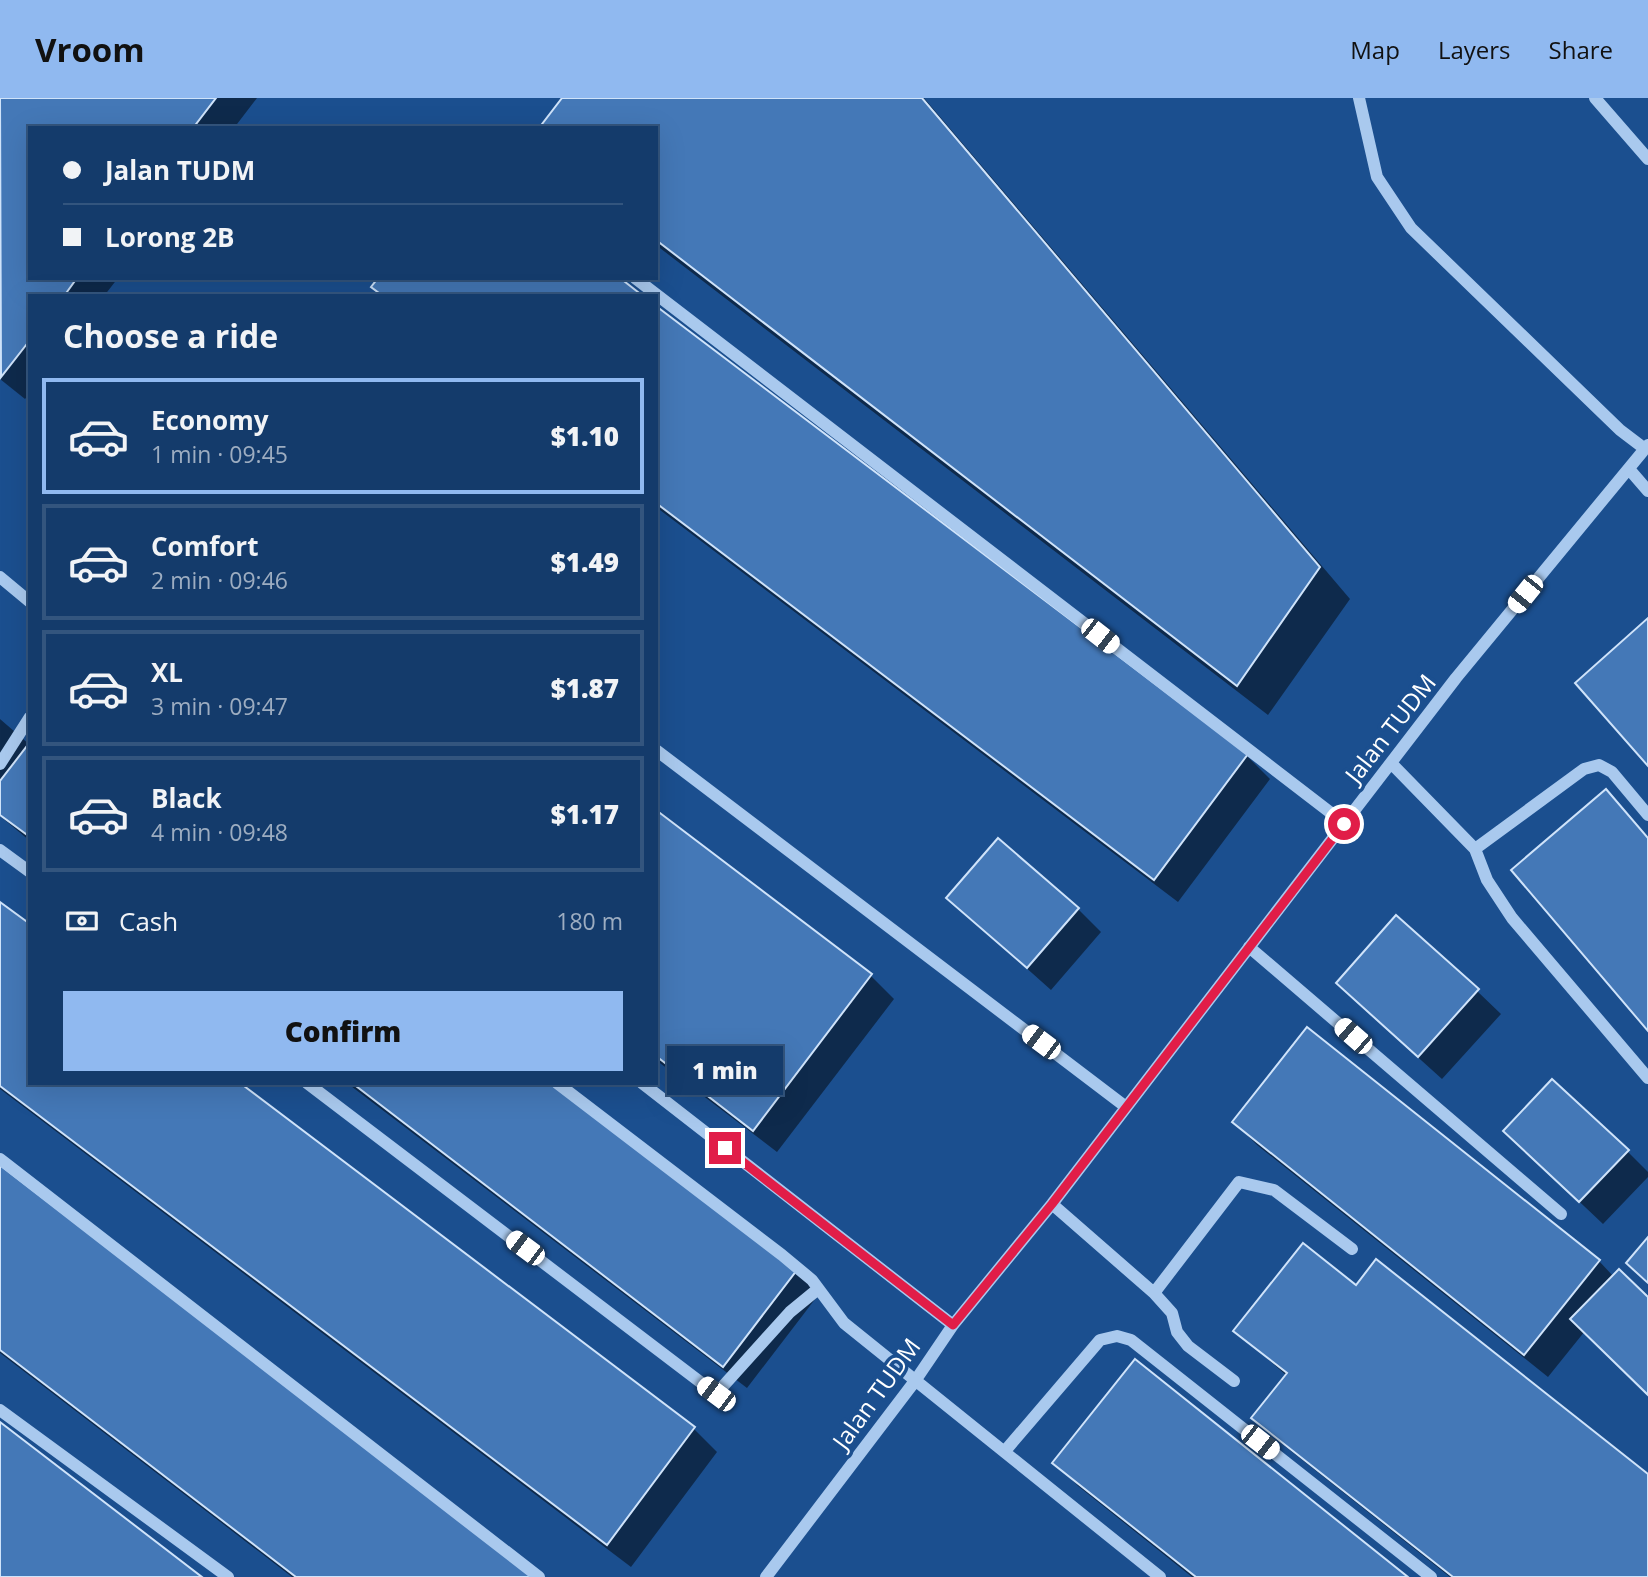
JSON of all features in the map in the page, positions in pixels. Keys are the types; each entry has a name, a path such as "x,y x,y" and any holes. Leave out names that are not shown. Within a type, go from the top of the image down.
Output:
{"street":[{"path":"1359,98 1377,177 1411,228 1620,430 1646,447"},
{"path":"1595,98 1648,159"},
{"path":"638,280 656,294"},
{"path":"658,296 1344,824"},
{"name":"Jalan TUDM","path":"766,1577 915,1381 953,1325 1052,1204 1457,678 1646,447"},
{"path":"1629,469 1648,491"},
{"path":"0,577 28,600"},
{"path":"0,764 28,720"},
{"path":"658,752 1126,1107"},
{"path":"1391,763 1475,849 1487,880 1512,918 1648,1078"},
{"path":"1475,849 1584,769 1599,765 1612,772 1648,815"},
{"path":"0,850 28,871"},
{"path":"1249,947 1561,1214"},
{"path":"310,1085 716,1394 790,1312 818,1289"},
{"path":"560,1085 782,1255 818,1289 844,1323 1160,1577"},
{"path":"645,1085 953,1325"},
{"path":"0,1159 540,1577"},
{"path":"1154,1293 1239,1182 1274,1190 1352,1249"},
{"path":"1052,1204 1154,1293 1172,1312 1177,1332 1188,1346 1234,1381"},
{"path":"1004,1451 1100,1340 1117,1336 1131,1340 1431,1577"},
{"path":"0,1410 229,1577"}],"building":[{"path":"0,98 216,98 195,126 28,126 28,280 76,280 65,294 28,294 28,343 1,377"},
{"path":"562,98 922,98 1320,567 1237,686 658,242 658,126 541,126"},
{"path":"376,280 623,280 640,294 380,294 371,287"},
{"path":"658,308 1248,754 1154,880 658,505"},
{"path":"1648,618 1648,766 1575,683"},
{"path":"28,745 28,836 0,815 0,781"},
{"path":"1606,789 1648,838 1648,1031 1511,870"},
{"path":"658,812 872,974 753,1131 658,1058"},
{"path":"998,838 1079,908 1027,968 946,898"},
{"path":"0,902 28,923 28,1085 243,1085 695,1427 607,1545 0,1086"},
{"path":"1396,915 1479,989 1418,1057 1336,983"},
{"path":"1307,1027 1600,1260 1524,1355 1232,1122"},
{"path":"1552,1079 1629,1150 1579,1202 1503,1131"},
{"path":"355,1085 556,1085 797,1270 723,1367"},
{"path":"0,1165 538,1577 296,1577 0,1350"},
{"path":"1648,1237 1648,1283 1626,1263"},
{"path":"1303,1243 1356,1285 1376,1259 1648,1474 1648,1577 1453,1577 1251,1418 1287,1373 1233,1331"},
{"path":"1619,1269 1648,1297 1648,1395 1570,1319"},
{"path":"1135,1359 1408,1577 1196,1577 1052,1463"},
{"path":"0,1422 202,1577 0,1577"}],"route":[{"path":"725,1148 953,1325 1052,1204 1344,824"}]}
